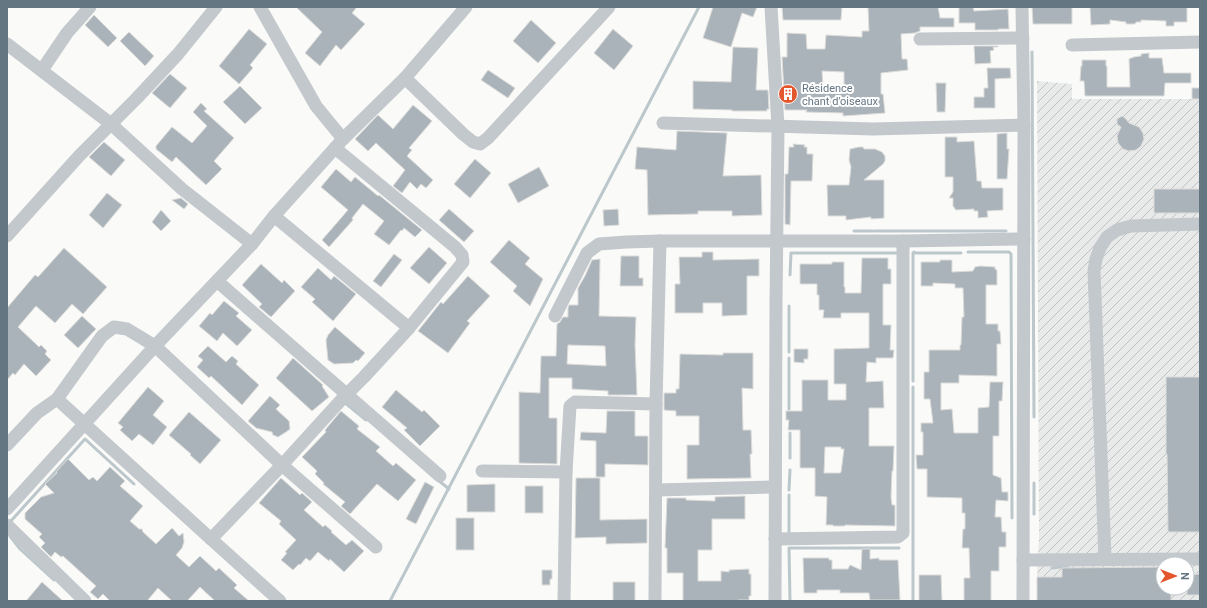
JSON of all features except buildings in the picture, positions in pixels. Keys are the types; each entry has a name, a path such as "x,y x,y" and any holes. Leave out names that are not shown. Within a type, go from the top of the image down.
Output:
{"street":[{"path":"42,70 68,33 90,7"},
{"path":"7,236 79,156 136,99 178,54 216,7"},
{"path":"211,540 409,328 463,262 462,255 455,247 408,207 339,144 260,7"},
{"path":"7,509 156,346 252,244 274,216 339,144 405,78 466,7"},
{"path":"405,78 463,134 473,142 480,144 488,138 610,7"},
{"path":"771,7 778,127 775,601"},
{"path":"1022,7 1024,125 1023,601"},
{"path":"920,39 1023,38"},
{"path":"1072,45 1200,42"},
{"path":"7,44 111,124 182,189 252,244"},
{"path":"663,123 873,129 1024,125"},
{"path":"274,216 409,328"},
{"path":"1105,559 1094,270 1096,259 1100,248 1107,237 1118,230 1131,226 1200,224"},
{"path":"555,316 587,253 599,244 660,241 904,241 1024,239"},
{"path":"655,599 656,404 660,241"},
{"path":"775,539 898,537 903,533 904,241"},
{"path":"217,281 440,476"},
{"path":"7,445 37,414 57,399 102,336 114,327 127,329 156,346 282,465 376,547"},
{"path":"57,399 280,601"},
{"path":"564,601 566,472 570,406 575,402 656,404"},
{"path":"482,471 566,472"},
{"path":"656,490 775,487"},
{"path":"7,524 85,601"},
{"path":"1023,560 1200,559"}],"shaded area":[{"path":"1037,81 1072,84 1072,99 1200,99 1200,601 1037,601 1039,536"}],"waterway":[{"path":"390,601 699,7"},
{"path":"1032,52 1034,417"},
{"path":"854,231 873,231"},
{"path":"875,231 1006,231"},
{"path":"913,381 914,252"},
{"path":"968,252 1009,252 1011,254 1012,518"},
{"path":"790,275 791,253 899,253"},
{"path":"914,253 961,253"},
{"path":"789,306 789,352"},
{"path":"789,358 789,409"},
{"path":"913,387 913,601"},
{"path":"344,402 366,420"},
{"path":"790,433 790,458"},
{"path":"10,522 85,439 134,484"},
{"path":"789,490 790,470"},
{"path":"438,480 449,489"},
{"path":"1034,483 1034,514"},
{"path":"789,495 789,533"},
{"path":"10,536 20,549 54,580"},
{"path":"790,600 789,548 899,548"},
{"path":"1052,568 1068,566"}],"place":[{"name":"Résidence chant d'oiseaux","path":"788,94"}]}
